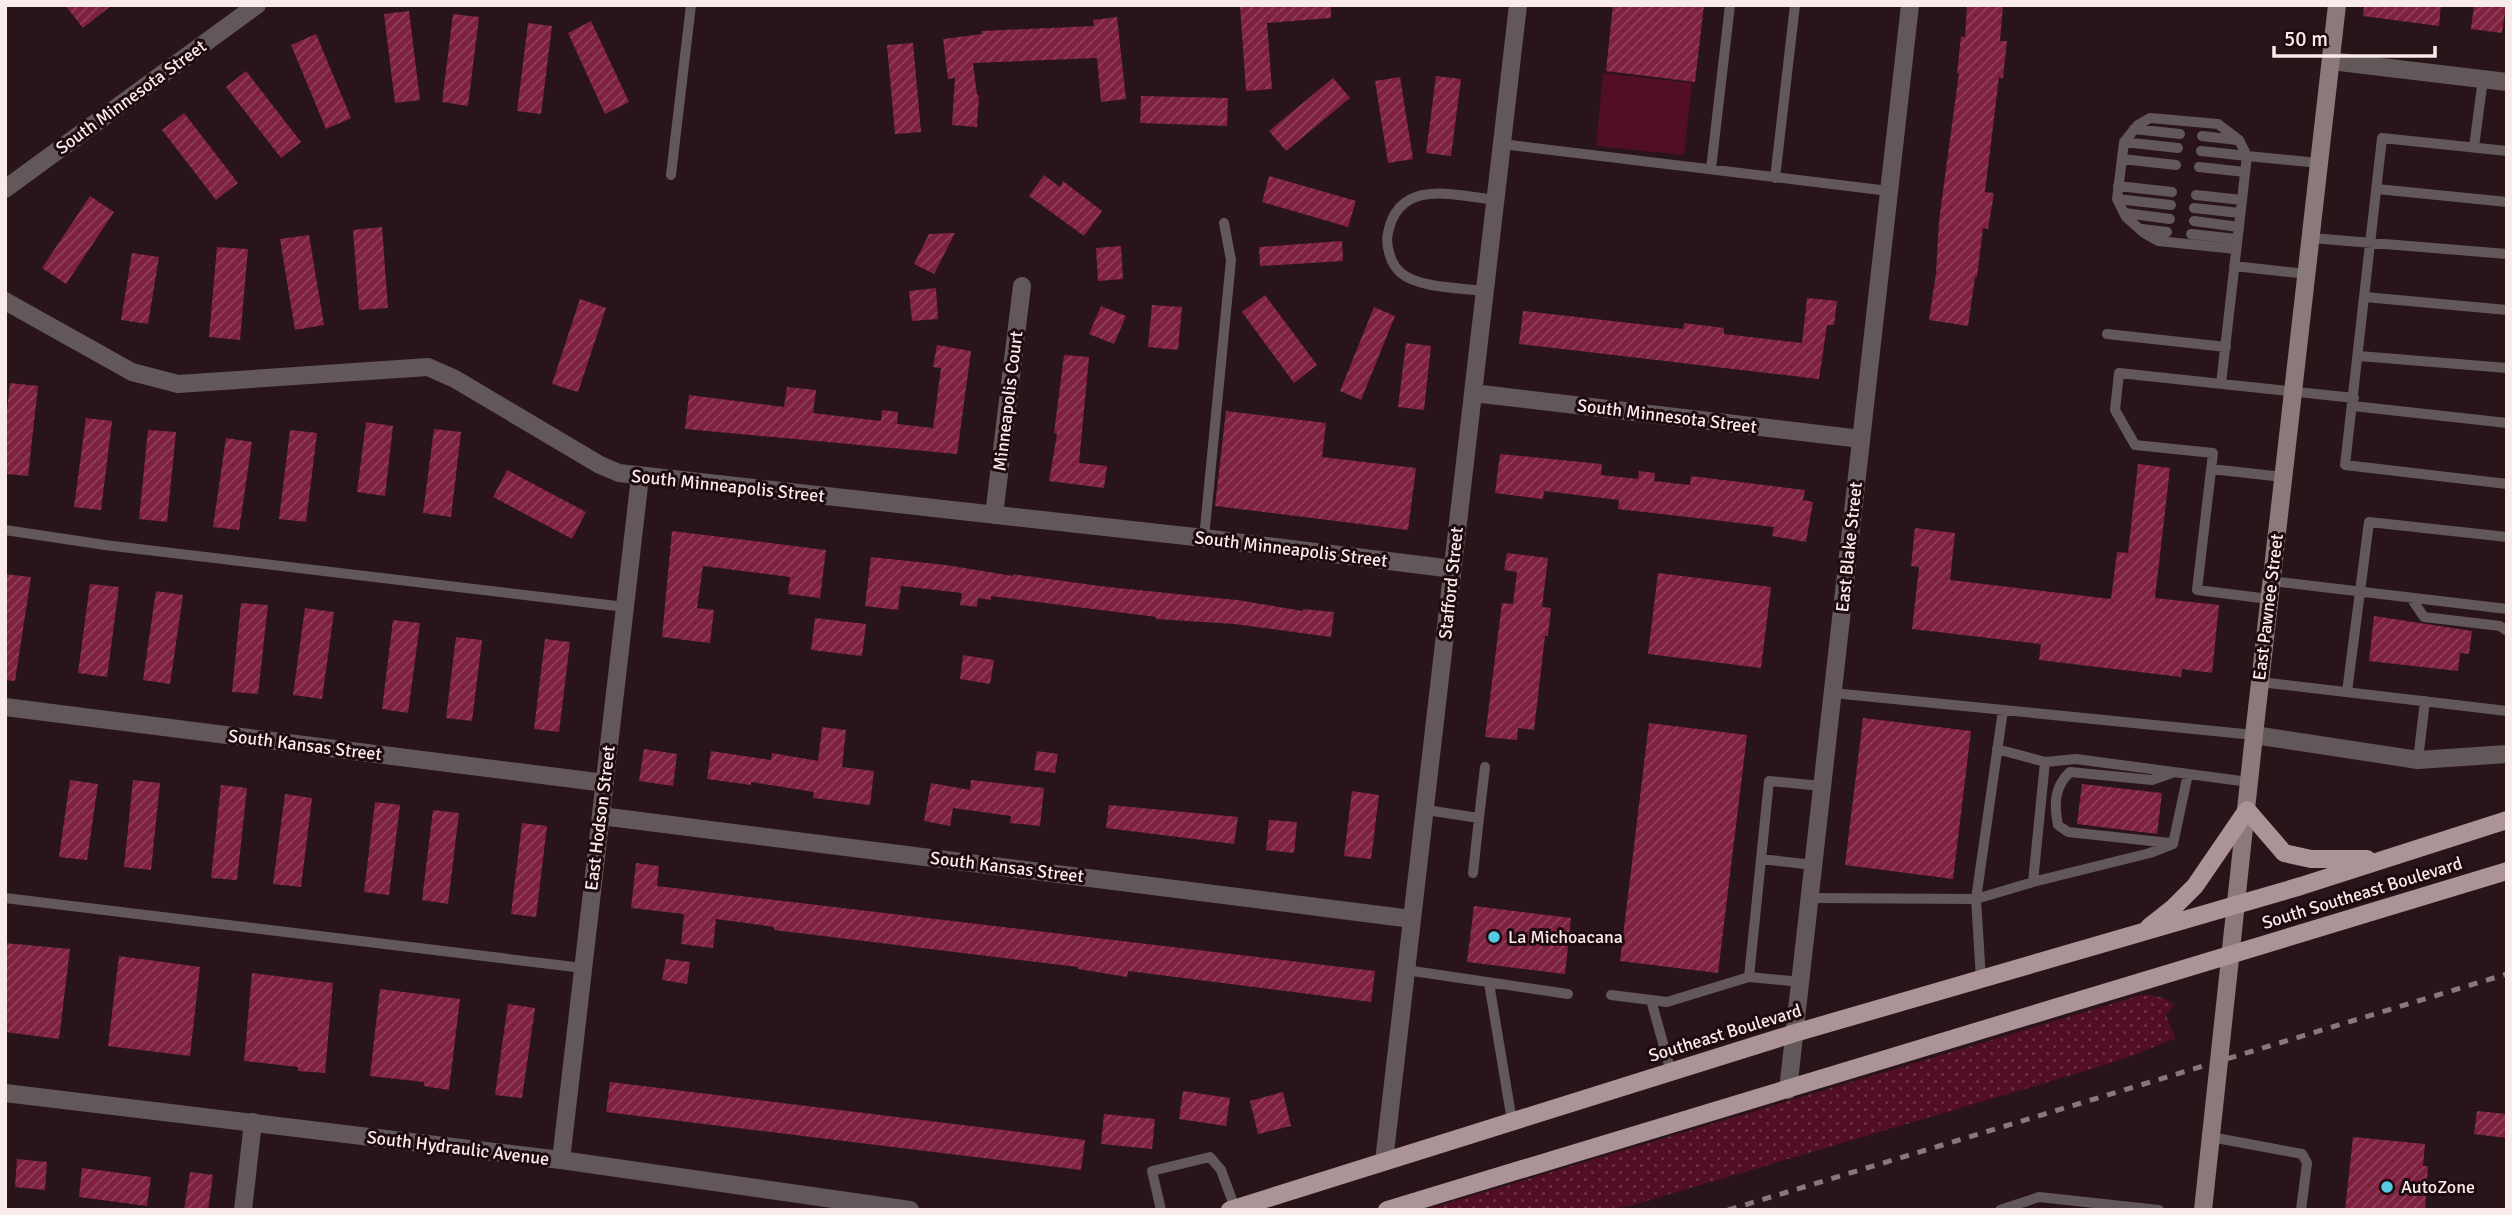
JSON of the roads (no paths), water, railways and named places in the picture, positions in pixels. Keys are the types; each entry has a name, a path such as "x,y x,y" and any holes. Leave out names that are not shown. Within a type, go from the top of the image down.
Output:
{"main road":[{"name":"East Pawnee Street","path":"2203,1210 2337,5"},
{"path":"2141,933 2196,886 2246,810 2284,853 2311,859 2385,859"},
{"name":"South Southeast Boulevard","path":"2235,905 2507,820"},
{"name":"South Southeast Boulevard","path":"2230,954 2507,871"},
{"name":"Southeast Boulevard","path":"1232,1209 1795,1033 2235,905"},
{"path":"1387,1210 2230,954"}],"street":[{"name":"South Minnesota Street","path":"5,189 257,5"},
{"name":"Stafford Street","path":"1384,1161 1518,5"},
{"name":"East Blake Street","path":"1788,1090 1910,5"},
{"path":"2331,61 2507,82"},
{"name":"Minneapolis Court","path":"994,515 1023,286"},
{"name":"South Minneapolis Street","path":"5,301 132,372 178,384 428,367 455,379 600,465 619,473 640,477 1204,538 1453,569"},
{"name":"South Minnesota Street","path":"1473,393 1861,439"},
{"name":"East Hodson Street","path":"561,1160 640,477"},
{"name":"South Kansas Street","path":"5,707 605,783"},
{"path":"2254,735 2418,760 2507,754"},
{"name":"South Kansas Street","path":"601,816 1412,919"},
{"name":"South Hydraulic Avenue","path":"5,1093 561,1160 910,1210"},
{"path":"243,1210 253,1122"}],"lane":[{"path":"671,174 691,5"},
{"path":"1711,169 1730,5"},
{"path":"1775,178 1795,5"},
{"path":"2474,147 2483,79"},
{"path":"2221,384 2226,347 2247,156 2239,140 2218,124 2150,118 2134,129 2124,142 2117,199 2139,229 2158,241 2237,244"},
{"path":"2134,129 2180,134"},
{"path":"2202,136 2239,140"},
{"path":"2507,151 2382,138 2346,465 2507,484"},
{"path":"2124,142 2178,148"},
{"path":"1502,144 1889,191"},
{"path":"2201,150 2319,163"},
{"path":"2122,159 2176,165"},
{"path":"2199,167 2245,172"},
{"path":"2118,186 2172,192"},
{"path":"2377,189 2507,202"},
{"path":"1484,291 1420,282 1400,272 1389,252 1387,236 1394,212 1411,197 1439,194 1495,200"},
{"path":"2196,195 2242,200"},
{"path":"2117,199 2171,205"},
{"path":"2194,208 2240,214"},
{"path":"2125,213 2170,219"},
{"path":"2193,221 2239,226"},
{"path":"1204,538 1231,260 1224,223"},
{"path":"2139,229 2167,232"},
{"path":"2191,234 2237,244"},
{"path":"2311,238 2507,254"},
{"path":"2234,266 2307,274"},
{"path":"2365,297 2507,310"},
{"path":"2107,334 2226,347"},
{"path":"2359,356 2507,368"},
{"path":"2507,423 2293,391 2119,373 2115,410 2135,445 2213,453 2197,590 2359,592 2507,609"},
{"path":"2211,469 2283,477"},
{"path":"2347,692 2369,522 2507,537"},
{"path":"5,530 105,545 625,607"},
{"path":"2411,598 2424,617 2500,626 2507,631"},
{"path":"2260,682 2507,711"},
{"path":"1833,693 2254,735"},
{"path":"2418,760 2425,701"},
{"path":"1981,979 1976,899 2003,710"},
{"path":"1997,748 2045,762 2076,759 2249,782"},
{"path":"2034,882 2045,762"},
{"path":"1473,873 1485,767"},
{"path":"2173,844 2068,832 2058,825 2054,805 2059,782 2070,772 2152,780 2175,772"},
{"path":"2173,844 2188,774"},
{"path":"1749,977 1769,780 1822,786"},
{"path":"1426,810 1479,818"},
{"path":"1810,898 1976,899 2150,853 2173,844"},
{"path":"1761,859 1814,865"},
{"path":"5,898 583,968"},
{"path":"1406,970 1568,994"},
{"path":"1611,995 1667,1002 1749,977 1801,982"},
{"path":"1489,983 1512,1121"},
{"path":"1651,1000 1671,1072"},
{"path":"2211,1138 2302,1154 2307,1163 2301,1210"},
{"path":"1161,1210 1152,1171 1210,1157 1221,1170 1232,1209"},
{"path":"2000,1210 2016,1207 2039,1196 2159,1210"}],"railway":[{"path":"1728,1210 2507,974"}],"place":[{"name":"La Michoacana","path":"1494,937"},
{"name":"AutoZone","path":"2387,1187"}]}
